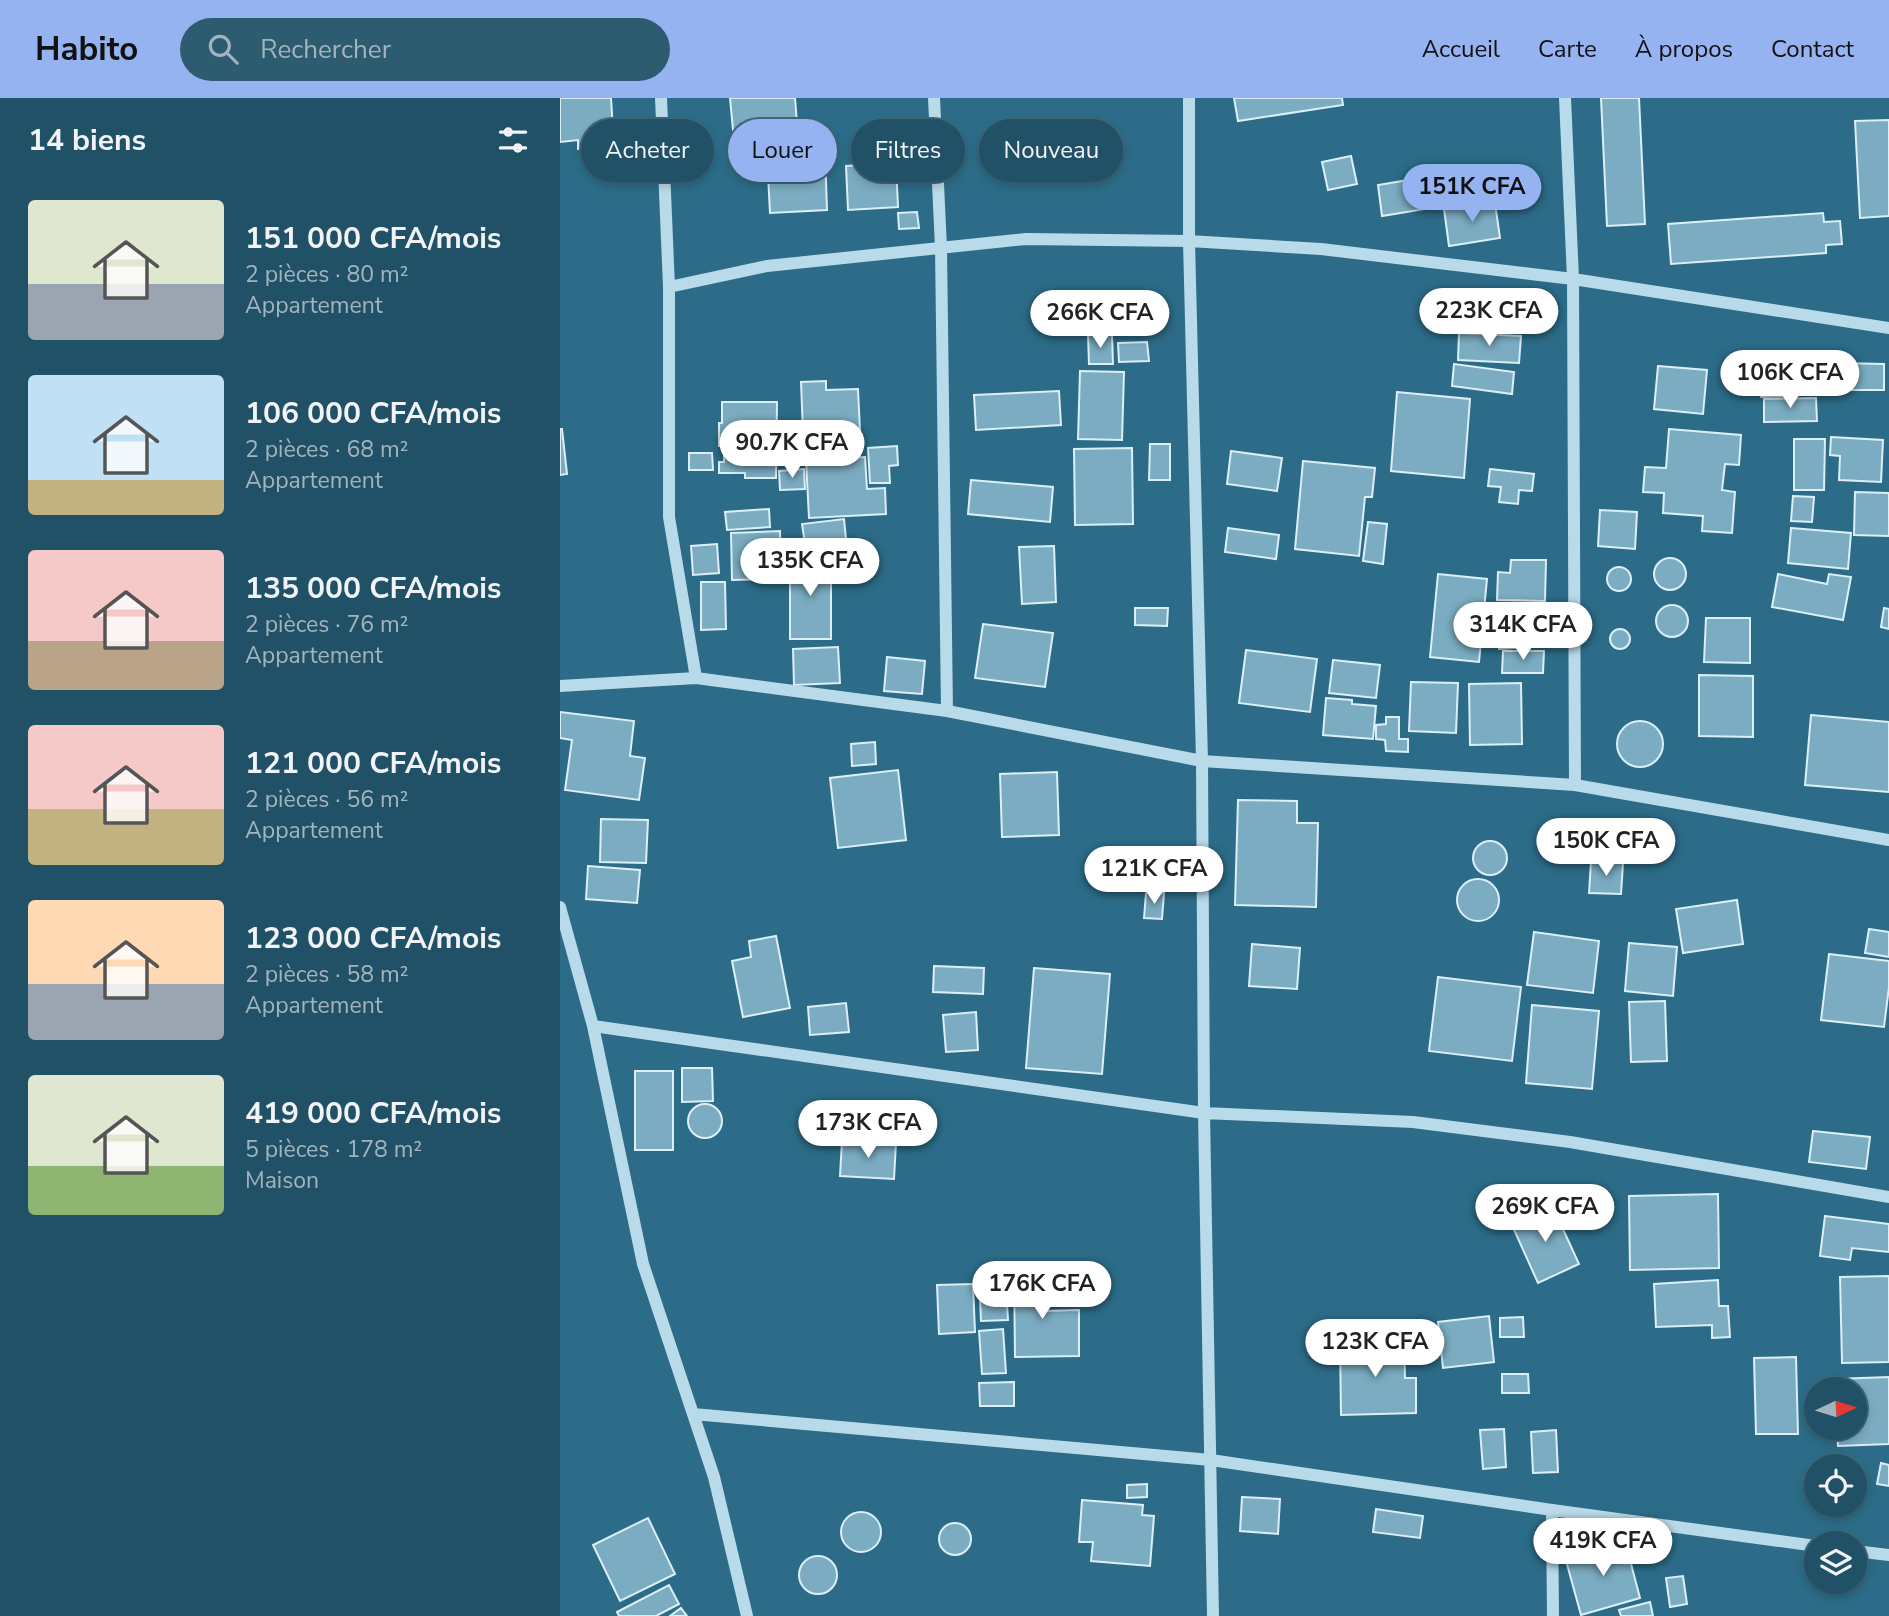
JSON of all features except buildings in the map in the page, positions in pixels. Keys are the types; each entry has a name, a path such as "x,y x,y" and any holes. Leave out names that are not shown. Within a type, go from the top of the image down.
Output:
{"street":[{"path":"661,98 669,287 669,517 696,678"},
{"path":"934,98 942,248 947,711"},
{"path":"1189,98 1189,241 1202,761 1204,1113 1213,1616"},
{"path":"1565,98 1573,279 1575,785"},
{"path":"669,287 767,267 1026,239 1189,241 1321,249 1573,279 1889,328"},
{"path":"560,687 696,678 947,711 1202,761 1575,785 1889,840"},
{"path":"560,907 593,1026 643,1264 714,1477 747,1616"},
{"path":"593,1026 1204,1113 1426,1124 1570,1142 1889,1197"},
{"path":"693,1414 1211,1460 1804,1544"},
{"path":"1552,1510 1553,1616"},
{"path":"1867,1552 1889,1555"}]}
